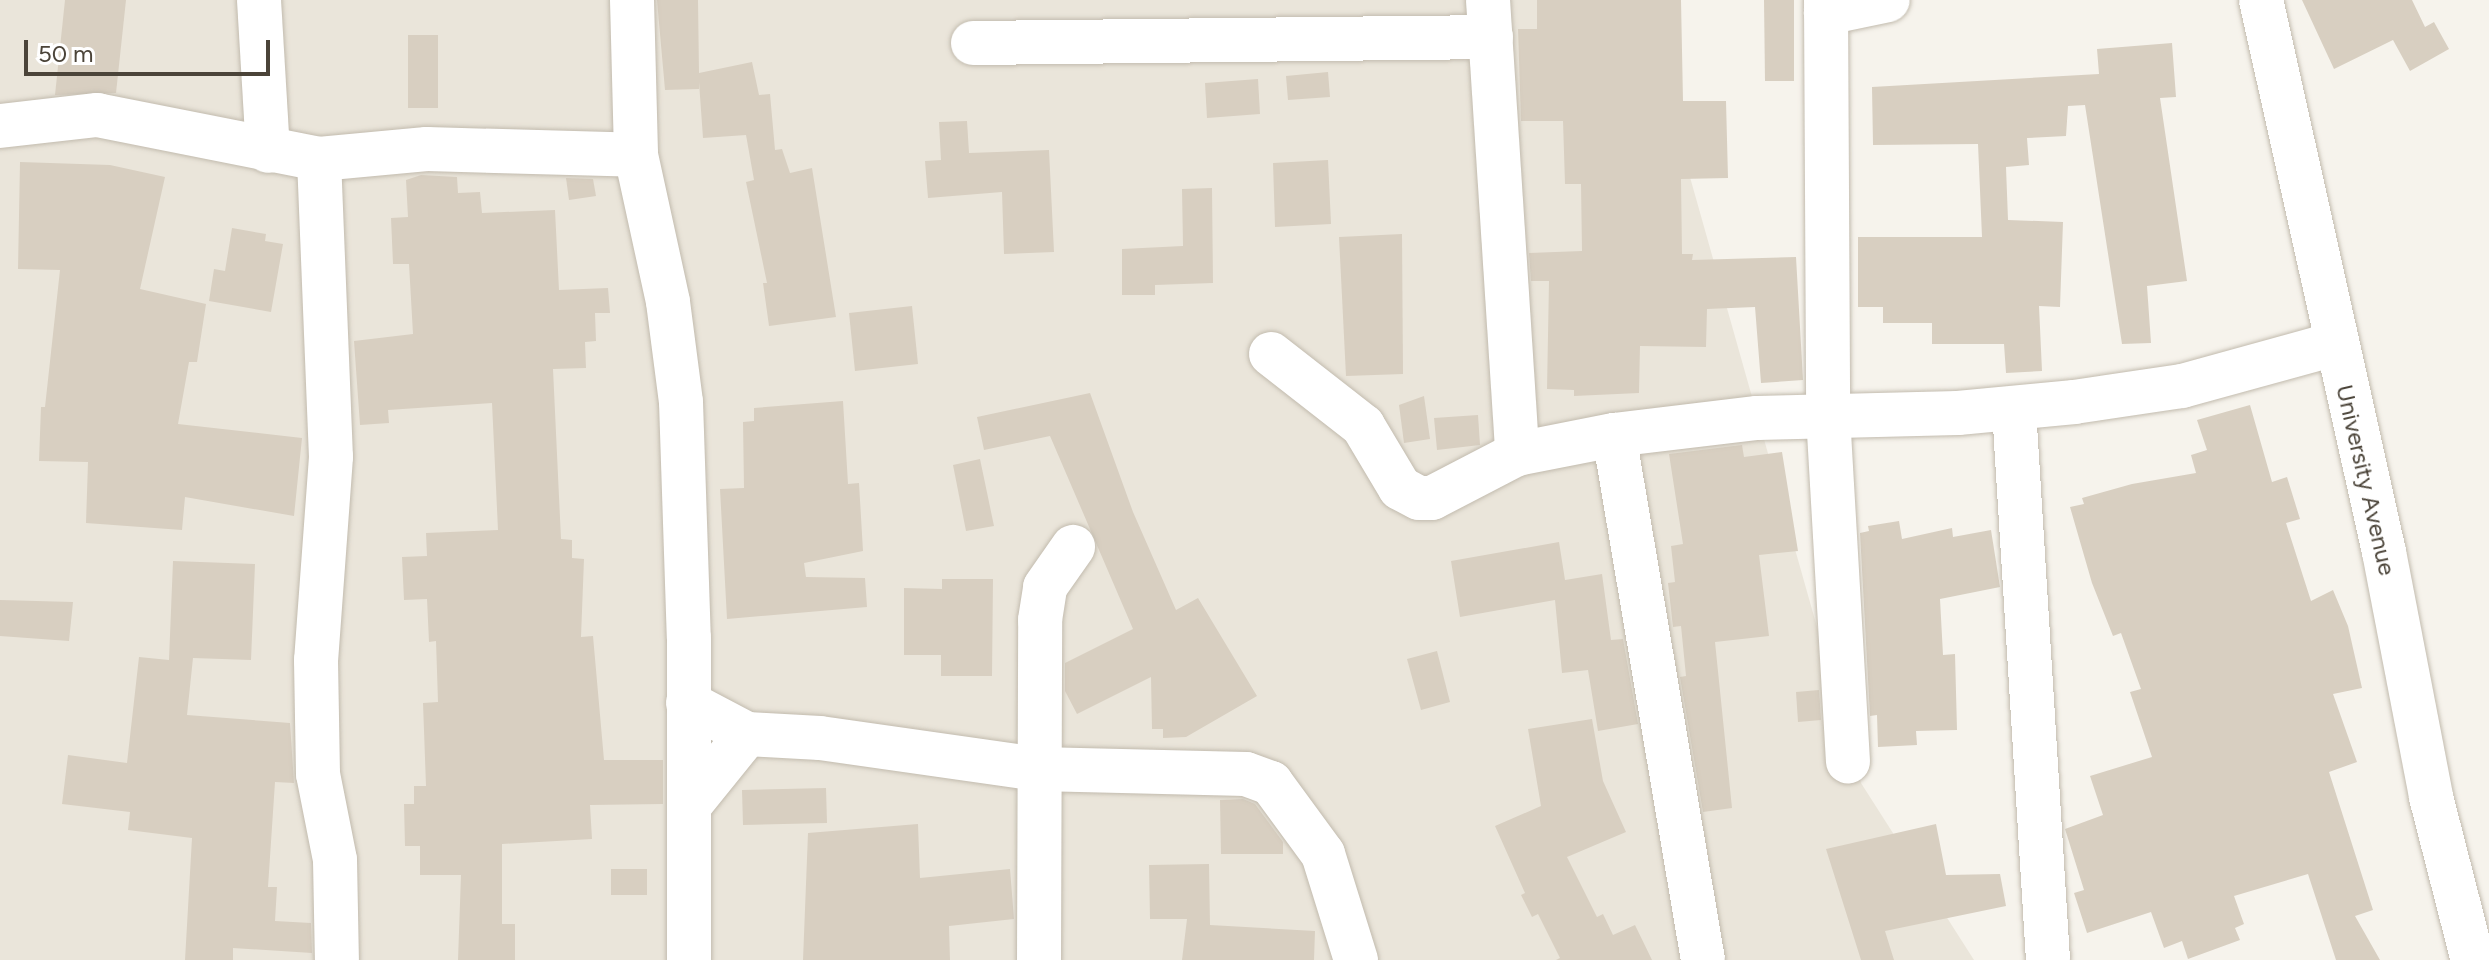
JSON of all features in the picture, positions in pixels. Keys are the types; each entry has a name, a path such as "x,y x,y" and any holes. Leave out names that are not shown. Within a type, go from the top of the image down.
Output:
{"street":[{"path":"259,0 268,151"},
{"path":"632,0 636,155 668,302 681,402 688,703 689,960"},
{"path":"1848,761 1828,415 1826,7 1888,0"},
{"name":"University Avenue","path":"2261,0 2334,344 2384,552 2431,797 2473,960"},
{"path":"973,43 1490,19 1517,454"},
{"path":"0,126 97,115 319,159 427,149 636,155"},
{"path":"319,159 331,457 316,660 318,774 335,860 337,960"},
{"path":"1271,354 1339,402 1363,426 1400,488 1419,498 1432,498 1517,454 1614,435 1757,418 2014,409 2182,386 2334,344"},
{"path":"2014,409 2048,960"},
{"path":"1614,435 1703,960"},
{"path":"1039,960 1038,769 1045,587 1073,547"},
{"path":"688,703 747,734 820,738 1038,769 1246,774 1271,783 1323,854 1356,960"},
{"path":"689,806 747,734"}],"shaded area":[{"path":"0,0 1640,0 1861,783 1974,960 0,960"}],"building":[{"path":"65,0 126,0 116,93 55,95"},
{"path":"657,0 698,0 699,73 752,62 759,95 770,94 775,150 782,149 790,173 812,168 836,317 769,326 763,283 767,283 746,182 754,180 746,135 703,138 699,82 699,89 665,90"},
{"path":"1537,0 1681,0 1683,101 1726,101 1728,178 1681,179 1682,254 1693,254 1692,260 1796,257 1803,380 1761,383 1755,307 1707,309 1706,347 1640,346 1639,393 1574,396 1574,390 1547,389 1549,281 1531,281 1529,253 1582,251 1581,184 1565,184 1563,121 1521,121 1518,29 1537,29"},
{"path":"1764,0 1794,0 1794,81 1765,81"},
{"path":"2302,0 2412,0 2425,27 2434,22 2449,49 2410,71 2393,40 2334,69"},
{"path":"408,35 438,35 438,108 408,108"},
{"path":"2172,43 2176,97 2160,98 2187,281 2147,286 2151,343 2122,344 2085,105 2068,106 2066,136 2027,138 2029,165 2006,167 2008,220 2063,222 2060,307 2039,306 2042,371 2006,373 2004,344 1932,344 1932,323 1883,323 1883,307 1858,307 1858,237 1982,237 1978,144 1873,145 1872,87 2099,74 2097,49"},
{"path":"1328,72 1330,97 1288,100 1286,76"},
{"path":"1258,79 1260,114 1207,118 1205,83"},
{"path":"967,121 969,153 1049,150 1054,252 1004,254 1002,192 928,198 925,161 941,160 939,122"},
{"path":"1328,160 1331,224 1275,227 1273,163"},
{"path":"20,162 110,165 165,177 140,289 206,304 197,362 189,362 178,424 302,438 294,516 185,497 182,530 86,523 88,462 39,461 41,407 45,407 60,270 18,269"},
{"path":"421,175 457,177 458,193 480,192 482,213 555,210 559,290 608,288 610,313 595,313 596,341 585,342 586,368 553,369 561,539 572,540 572,558 584,559 581,637 593,636 604,760 663,760 663,804 590,805 592,839 502,844 502,924 515,924 515,960 458,960 461,875 420,875 420,846 405,846 404,804 414,804 414,786 426,786 423,703 438,702 436,641 429,642 427,599 404,600 402,557 427,556 426,533 498,530 492,403 388,410 389,423 360,425 354,341 413,334 409,264 393,264 391,218 408,217 406,180"},
{"path":"566,178 593,179 596,196 569,200"},
{"path":"1212,188 1213,283 1155,285 1155,295 1122,295 1122,249 1183,246 1182,189"},
{"path":"232,228 266,234 265,241 283,244 271,312 209,301 214,269 225,271"},
{"path":"1402,234 1403,374 1346,376 1339,237"},
{"path":"912,306 918,364 855,371 849,313"},
{"path":"1090,393 1133,512 1176,610 1198,598 1257,696 1186,737 1163,738 1163,729 1152,729 1151,677 1077,714 1065,691 1065,663 1133,629 1050,436 984,450 977,417"},
{"path":"1424,396 1430,439 1404,443 1399,405"},
{"path":"843,401 848,484 859,483 863,551 804,563 806,577 865,578 867,607 727,619 720,489 744,488 743,422 754,421 754,408"},
{"path":"2250,405 2272,482 2287,477 2300,519 2286,523 2311,601 2333,590 2348,626 2362,688 2333,694 2357,762 2329,772 2373,910 2355,916 2380,960 2336,960 2308,874 2234,896 2244,924 2235,928 2240,940 2188,959 2182,941 2164,948 2151,912 2087,933 2074,893 2084,890 2065,829 2103,815 2090,776 2152,757 2130,692 2141,689 2121,633 2113,636 2092,583 2070,507 2084,504 2082,498 2132,484 2196,473 2191,455 2207,450 2197,420"},
{"path":"1478,415 1480,445 1437,450 1434,418"},
{"path":"1742,445 1744,457 1782,452 1798,551 1759,555 1769,636 1715,642 1732,808 1703,812 1680,677 1686,676 1681,626 1673,627 1668,583 1675,582 1671,546 1683,544 1669,454"},
{"path":"980,459 994,526 966,531 953,465"},
{"path":"1899,521 1902,539 1952,528 1953,537 1991,530 2000,587 1940,599 1943,655 1955,654 1957,730 1916,731 1917,745 1878,747 1877,715 1870,716 1860,533 1869,531 1868,526"},
{"path":"1559,542 1565,580 1602,574 1611,640 1623,639 1638,724 1598,731 1588,670 1562,673 1555,600 1460,617 1451,561"},
{"path":"173,561 255,564 251,660 193,658 187,715 290,723 294,783 275,782 268,887 277,887 275,921 311,923 312,953 233,948 233,960 185,960 192,838 128,830 130,812 62,804 68,755 127,763 139,657 169,660"},
{"path":"942,579 993,579 992,676 941,676 941,655 904,655 904,588 942,589"},
{"path":"0,600 73,602 69,641 0,636"},
{"path":"1437,651 1450,702 1421,710 1407,659"},
{"path":"1819,690 1821,720 1798,722 1796,692"},
{"path":"1592,719 1603,781 1626,832 1567,857 1597,917 1603,914 1613,935 1635,925 1652,960 1556,960 1560,958 1538,914 1532,917 1521,895 1525,893 1495,826 1541,806 1528,729"},
{"path":"826,788 827,823 743,825 742,790"},
{"path":"1243,799 1255,804 1283,842 1283,854 1221,854 1220,800"},
{"path":"918,824 920,878 1010,869 1014,919 949,926 950,960 803,960 808,833"},
{"path":"1936,824 1946,875 2000,874 2006,906 1885,931 1894,960 1861,960 1826,849"},
{"path":"1209,864 1210,925 1315,931 1314,960 1182,960 1187,919 1150,919 1149,865"},
{"path":"611,869 647,869 647,895 611,895"}]}
